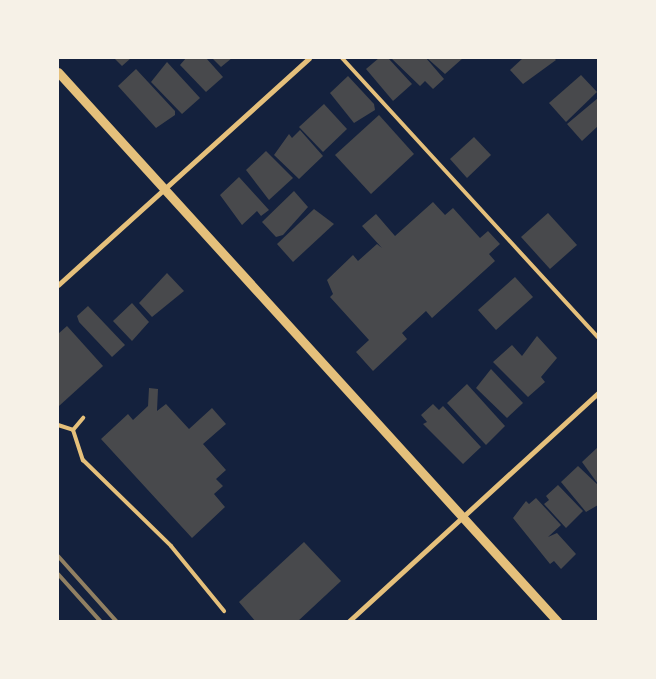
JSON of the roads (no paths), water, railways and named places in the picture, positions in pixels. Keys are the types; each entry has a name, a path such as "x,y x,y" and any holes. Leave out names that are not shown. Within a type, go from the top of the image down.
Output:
{"street":[{"path":"58,285 309,58"},
{"path":"58,72 558,622"},
{"path":"348,622 598,392"}],"lane":[{"path":"342,58 598,337"},
{"path":"73,430 84,418"},
{"path":"58,426 73,430"},
{"path":"73,430 83,460 171,546 224,611"}],"railway":[{"path":"58,556 117,622"},
{"path":"58,574 101,622"}]}
